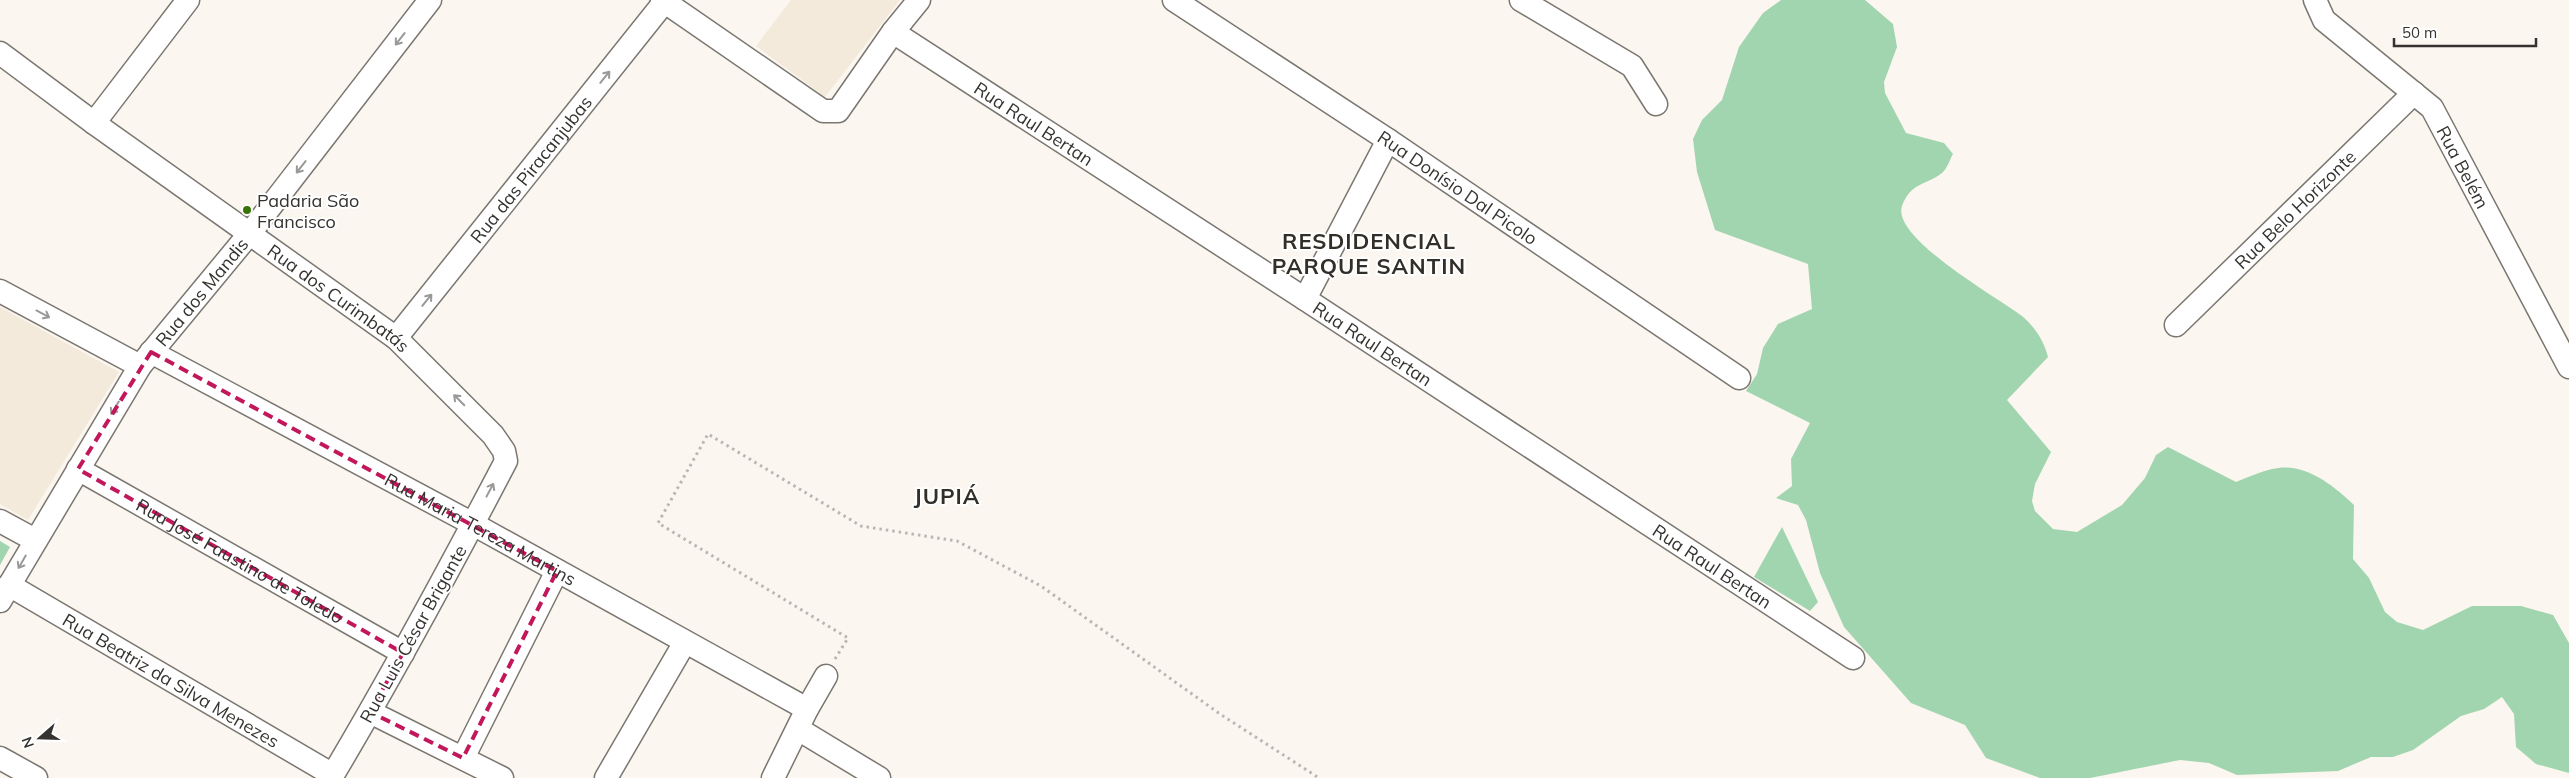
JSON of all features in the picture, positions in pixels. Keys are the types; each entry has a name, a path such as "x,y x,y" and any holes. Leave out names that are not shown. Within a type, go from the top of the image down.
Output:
{"street":[{"path":"94,123 188,0"},
{"name":"Rua dos Mandis","path":"5,593 145,359 250,233 430,0"},
{"path":"664,1 823,111 838,111 893,32 919,0"},
{"name":"Rua Donísio Dal Picolo","path":"1174,0 1388,140 1739,378"},
{"path":"1521,0 1632,66 1656,104"},
{"name":"Rua Belém","path":"2315,0 2324,20 2432,108 2569,367"},
{"name":"Rua das Piracanjubas","path":"396,338 664,1"},
{"name":"Rua Raul Bertan","path":"893,32 1853,658"},
{"name":"Rua dos Curimbatás","path":"0,53 94,123 396,338 493,435"},
{"name":"Rua Belo Horizonte","path":"2176,325 2414,93"},
{"path":"1305,299 1388,140"},
{"name":"Rua Maria Tereza Martins","path":"0,291 145,359 472,524 557,571 685,642 802,719 880,778"},
{"name":"Rua Luis César Brigante","path":"332,776 403,653 506,461 504,451 493,435"},
{"name":"Rua José Faustino de Toledo","path":"78,469 403,653"},
{"path":"0,521 35,540"},
{"path":"463,758 557,571"},
{"name":"Rua Beatriz da Silva Menezes","path":"5,593 332,776"},
{"path":"606,778 685,642"},
{"path":"774,778 802,719 826,676"},
{"path":"370,712 502,778"},
{"path":"0,758 36,778"}],"path":[{"path":"826,676 848,638 658,523 708,434 861,526 957,541 1041,586 1220,714 1319,778"}],"highlighted area":[{"path":"151,352 557,571 463,758 370,712 403,653 78,469"}],"shaded area":[{"path":"791,0 900,0 825,97 756,46"},
{"path":"0,307 119,372 28,520 0,504"}],"green space":[{"path":"1781,0 1865,0 1893,24 1897,47 1884,82 1885,93 1906,133 1944,143 1953,154 1942,173 1914,188 1906,198 1902,206 1903,219 1913,234 1929,250 1971,282 2022,316 2035,330 2041,340 2048,357 2007,400 2051,452 2035,484 2032,501 2035,511 2053,529 2077,532 2122,505 2145,478 2156,455 2168,447 2236,482 2268,470 2284,467 2295,468 2317,477 2337,490 2354,505 2353,559 2369,578 2385,612 2397,622 2423,630 2472,606 2521,606 2553,615 2569,643 2569,773 2536,764 2516,747 2514,714 2502,697 2484,709 2461,716 2413,750 2393,757 2371,757 2338,771 2237,775 2209,763 2180,760 2090,778 2040,778 1986,758 1965,725 1911,703 1844,627 1820,573 1806,520 1798,505 1776,498 1792,486 1791,459 1810,423 1746,391 1757,374 1763,348 1778,324 1812,309 1808,264 1715,230 1697,172 1693,139 1702,120 1722,100 1739,47 1763,13"},
{"path":"1782,527 1818,602 1810,611 1754,577"},
{"path":"0,541 10,547 0,565"}],"place":[{"name":"Padaria São Francisco","path":"247,210"}],"district":[{"name":"RESDIDENCIAL PARQUE SANTIN","path":"1369,254"},
{"name":"JUPIÁ","path":"947,496"}]}
